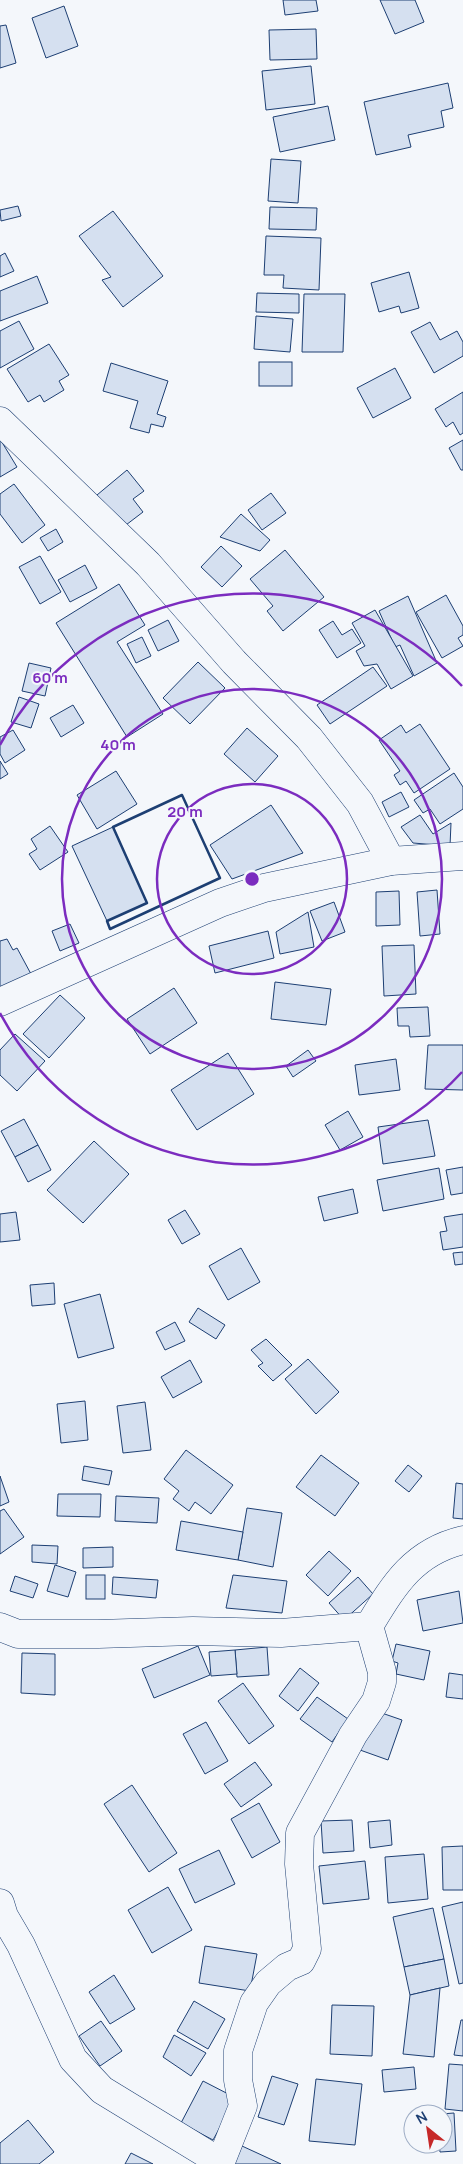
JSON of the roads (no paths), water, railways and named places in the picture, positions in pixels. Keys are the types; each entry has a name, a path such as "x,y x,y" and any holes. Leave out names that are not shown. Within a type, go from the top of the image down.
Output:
{"street":[{"path":"0,421 148,564 234,662 309,738 360,803 390,861"},
{"path":"0,1002 220,903 264,888 390,861 463,856"},
{"path":"1,1913 21,1945 73,2059 102,2090 220,2163 243,2106 238,2080 238,2051 254,2003 268,1983 287,1967 301,1961 306,1956 308,1949 299,1864 300,1833 353,1735 376,1701 382,1682 382,1672 369,1626 407,1569 433,1550 463,1540"},
{"path":"0,1627 18,1634 58,1634 193,1631 281,1633 369,1626"}]}
